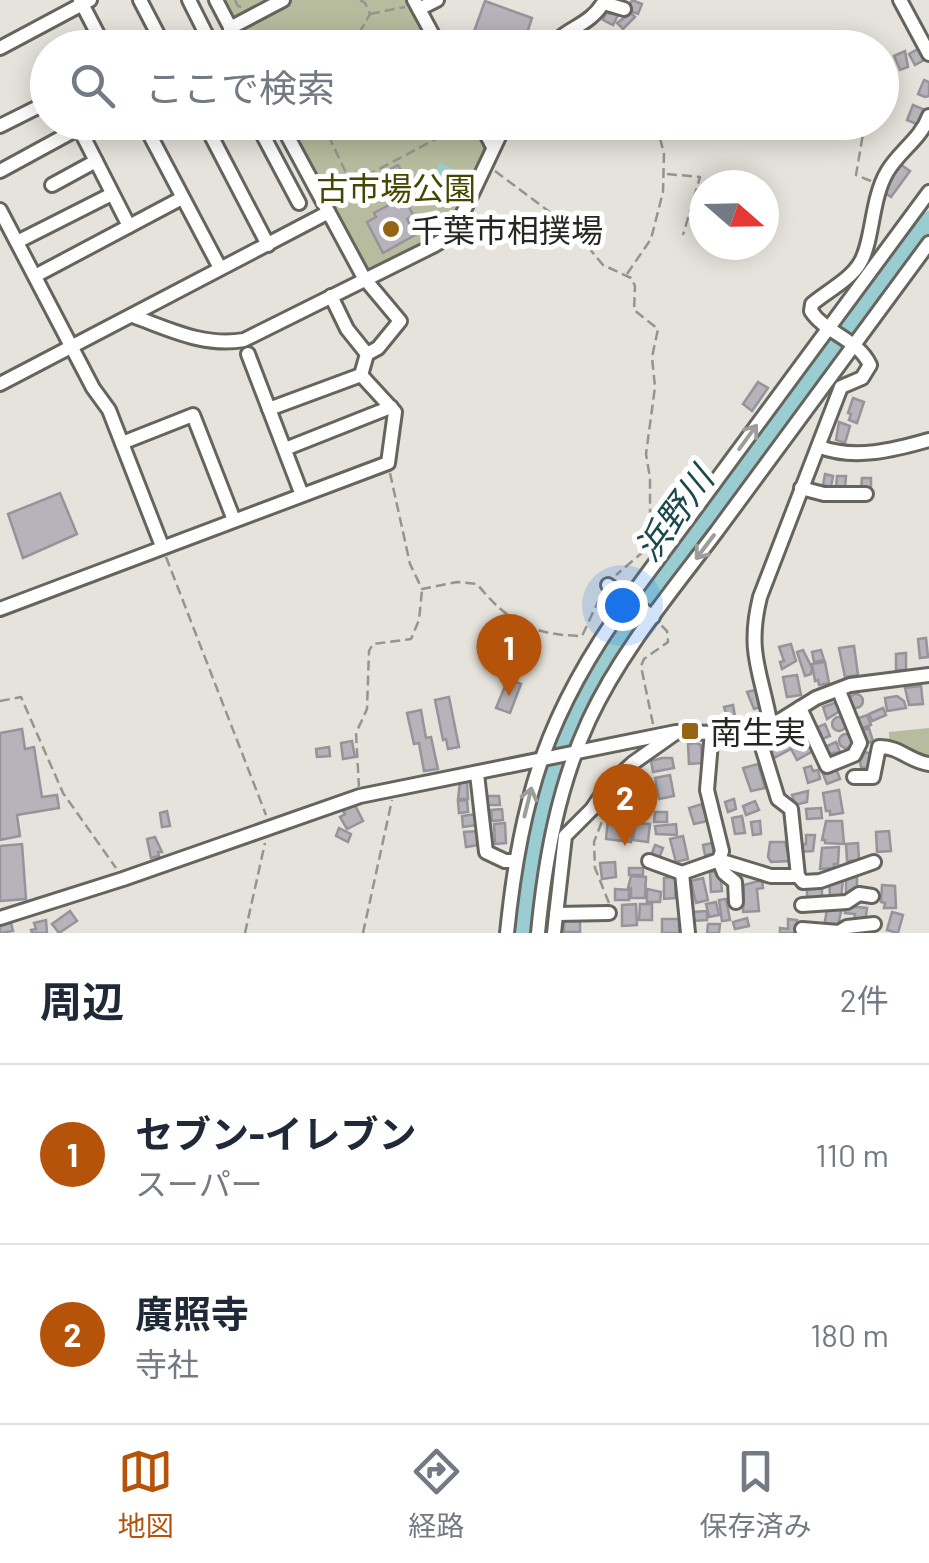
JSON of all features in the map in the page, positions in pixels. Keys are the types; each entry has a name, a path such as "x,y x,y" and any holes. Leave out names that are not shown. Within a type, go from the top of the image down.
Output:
{"street":[{"path":"140,0 156,30"},
{"path":"188,0 204,30"},
{"path":"216,0 230,28 284,0"},
{"path":"430,30 416,4 438,0"},
{"path":"900,0 929,54"},
{"path":"32,30 84,1 96,30"},
{"path":"572,30 590,20 605,1 624,9"},
{"path":"0,48 30,31"},
{"path":"0,126 30,111"},
{"path":"772,728 766,694 754,662 754,624 770,565 840,387 862,378 868,371 868,358 816,318 812,304 861,262 881,186 900,153 922,135 929,116"},
{"path":"0,171 53,140"},
{"path":"86,140 129,226"},
{"path":"152,140 220,268"},
{"path":"213,140 268,244"},
{"path":"265,140 299,203"},
{"path":"289,140 364,278 400,321 378,348 367,354 362,376"},
{"path":"489,140 493,147"},
{"path":"133,316 196,339 224,344 262,334 453,234 497,140"},
{"path":"277,162 294,150"},
{"path":"52,184 96,161"},
{"path":"507,933 529,794 580,669 929,192"},
{"path":"17,242 112,194"},
{"path":"36,276 182,198"},
{"path":"0,384 327,213"},
{"path":"1,215 93,388 109,410 162,546"},
{"path":"538,933 577,751 609,682 929,243"},
{"path":"331,296 347,329 367,354"},
{"path":"248,354 302,494"},
{"path":"269,409 362,376"},
{"path":"0,608 388,463 396,412 362,376"},
{"path":"284,449 391,406"},
{"path":"122,443 194,415 234,520"},
{"path":"820,446 839,454 884,451 929,440"},
{"path":"801,488 824,494 866,494"},
{"path":"608,586 653,617"},
{"path":"0,918 360,796 676,732 758,734 800,708 868,680 929,675"},
{"path":"800,708 826,766 854,756 860,743 839,691"},
{"path":"712,731 706,790 722,851 719,860 724,873 735,882 736,902"},
{"path":"558,835 592,809 633,763 676,732"},
{"path":"758,734 778,799 791,809 802,931 838,932 846,926 874,924"},
{"path":"854,776 873,777 879,747 892,746 916,762 929,764"},
{"path":"477,774 486,852 505,861 516,861"},
{"path":"554,933 558,835"},
{"path":"650,861 682,873 719,860 771,876 820,881 874,862"},
{"path":"682,873 688,933"},
{"path":"802,905 847,902 859,894 872,896"},
{"path":"556,914 609,913"}],"path":[{"path":"235,0 244,8"},
{"path":"360,0 370,14"},
{"path":"370,14 416,4"},
{"path":"361,30 370,14"},
{"path":"330,140 348,178"},
{"path":"362,178 434,140"},
{"path":"626,276 651,239 666,173 660,140"},
{"path":"862,140 856,175 881,186"},
{"path":"422,589 457,582 477,584 500,612 529,628 582,636 599,597 620,570 650,546 646,454 655,387 652,357 658,329 634,310 635,286 626,276 603,264 574,230 486,164"},
{"path":"360,172 362,178 369,191 338,207 329,188 360,172"},
{"path":"666,173 700,177 683,235"},
{"path":"360,796 356,732 367,709 369,651 373,644 411,639 423,603 422,589 410,564 388,463"},
{"path":"162,546 266,815 268,829 245,933"},
{"path":"653,617 669,636 664,646 644,659 642,666 656,736"},
{"path":"0,701 20,696 63,794 124,879"},
{"path":"363,933 394,789"},
{"path":"600,796 610,804 594,842 595,868 609,913"}],"green space":[{"path":"221,0 276,0 234,23"},
{"path":"292,0 408,0 424,30 239,30"},
{"name":"古市場公園","path":"298,140 482,140 487,149 450,230 369,273"},
{"path":"929,728 929,764 889,741 889,732"}],"water":[{"path":"440,163 460,172 445,203 426,194"}],"building":[{"path":"632,0 642,4 638,14 628,10"},
{"path":"485,1 532,18 528,30 475,30"},
{"path":"606,13 618,15 613,25 603,20"},
{"path":"631,13 635,17 623,29 617,23"},
{"path":"918,49 924,60 915,65 909,54"},
{"path":"905,51 908,67 900,70 899,68 899,54"},
{"path":"924,80 929,82 929,96 925,97 918,94"},
{"path":"913,105 925,110 919,125 907,120"},
{"path":"900,164 910,171 891,197 881,190"},
{"path":"398,165 417,200 413,202 405,194 408,192 404,184 380,192 375,182"},
{"name":"千葉市相撲場","path":"404,197 413,215 407,219 415,235 383,253 367,222 376,217 374,213"},
{"path":"424,218 434,237 430,239 420,221"},
{"path":"758,382 768,388 752,411 743,404"},
{"path":"853,398 864,402 857,423 849,420"},
{"path":"839,422 850,426 845,443 836,440"},
{"path":"825,474 833,476 831,487 823,485"},
{"path":"837,476 846,476 845,488 836,487"},
{"path":"862,478 871,478 871,489 861,489"},
{"path":"60,493 77,534 23,558 8,514"},
{"path":"926,638 928,657 920,658 918,639"},
{"path":"791,644 796,661 782,669 780,662 784,661 779,647"},
{"path":"854,646 858,675 845,677 839,648"},
{"path":"803,650 812,668 811,674 805,676 797,652"},
{"path":"821,650 824,660 814,662 812,652"},
{"path":"906,653 906,670 896,670 896,654"},
{"path":"825,662 829,683 819,685 812,664"},
{"path":"797,675 801,695 787,697 783,677"},
{"path":"508,679 521,684 510,713 496,708"},
{"path":"921,686 923,704 909,705 905,688"},
{"path":"760,689 764,706 754,709 747,692"},
{"path":"856,694 863,701 856,708 849,701"},
{"path":"897,696 906,708 887,711 885,698"},
{"path":"449,697 459,747 448,749 435,700"},
{"path":"837,702 840,711 827,719 823,707"},
{"path":"733,705 736,722 729,723 724,707"},
{"path":"883,708 886,715 872,721 869,714"},
{"path":"421,710 438,769 424,771 419,743 414,744 407,713"},
{"path":"867,715 871,725 860,729 856,719"},
{"path":"839,717 846,724 839,731 832,724"},
{"path":"825,724 830,736 822,739 815,728"},
{"path":"799,726 813,751 797,760 791,749 774,758 766,743"},
{"path":"869,728 873,741 865,744 861,731"},
{"path":"22,729 25,749 34,747 42,797 57,795 59,808 17,815 20,836 0,840 0,733"},
{"path":"846,734 853,741 846,748 839,741"},
{"path":"352,741 355,757 343,759 341,743"},
{"path":"836,742 840,752 828,754 825,747"},
{"path":"688,744 701,745 702,763 689,764"},
{"path":"329,747 330,756 317,757 316,749"},
{"path":"865,752 872,754 868,769 861,767 860,762"},
{"path":"672,758 674,768 653,772 651,761"},
{"path":"758,764 765,788 751,791 743,768"},
{"path":"811,766 813,771 818,770 820,779 808,783 804,768"},
{"path":"833,770 840,779 827,784 823,774"},
{"path":"670,775 674,796 659,799 655,778"},
{"path":"633,778 641,778 642,818 627,818 626,786 633,786"},
{"path":"460,782 467,782 468,799 458,799"},
{"path":"839,790 843,813 830,815 823,793"},
{"path":"808,791 807,802 795,805 792,795"},
{"path":"485,796 499,796 500,805 485,805"},
{"path":"734,799 736,809 728,812 725,802"},
{"path":"467,800 468,812 459,813 458,801"},
{"path":"755,801 759,810 746,815 743,806"},
{"path":"702,804 707,821 694,824 689,808"},
{"path":"355,805 363,821 347,829 340,817"},
{"path":"821,808 822,818 807,819 806,809"},
{"path":"502,809 503,820 492,821 491,810"},
{"path":"167,811 170,826 162,827 160,813"},
{"path":"655,812 667,812 667,822 654,822"},
{"path":"476,814 477,825 463,827 462,816"},
{"path":"742,816 745,833 735,834 732,818"},
{"path":"608,819 634,822 631,842 606,839"},
{"path":"760,821 761,834 753,835 751,822"},
{"path":"826,821 842,821 844,844 822,840"},
{"path":"505,823 506,843 495,844 494,824"},
{"path":"635,823 650,824 648,842 633,840"},
{"path":"676,824 677,835 656,834 655,826"},
{"path":"339,828 351,834 348,842 336,836"},
{"path":"477,831 479,845 466,847 464,832"},
{"path":"889,831 891,851 877,852 876,832"},
{"path":"806,835 815,835 813,851 798,852 798,845 806,844"},
{"path":"683,836 688,859 676,862 670,839"},
{"path":"155,837 162,852 151,858 147,839"},
{"path":"770,842 785,842 790,861 771,862"},
{"path":"712,843 714,854 705,855 703,845"},
{"path":"858,843 859,860 847,861 846,844"},
{"path":"22,844 26,899 0,901 0,846"},
{"path":"655,845 663,848 658,861 650,858"},
{"path":"839,847 838,864 820,869 822,848"},
{"path":"615,862 616,877 602,879 600,863"},
{"path":"629,868 643,868 643,875 629,875"},
{"path":"720,871 722,891 711,892 710,872"},
{"path":"631,876 646,877 645,898 631,898"},
{"path":"676,876 675,898 664,899 664,878"},
{"path":"846,876 857,876 857,893 846,893"},
{"path":"703,878 708,900 696,903 691,881"},
{"path":"829,879 843,879 841,899 830,896"},
{"path":"762,880 763,888 757,889 759,911 743,912 744,885"},
{"path":"882,885 895,886 896,908 884,908"},
{"path":"807,886 822,886 822,899 807,899"},
{"path":"615,889 629,890 629,900 615,900"},
{"path":"647,889 661,892 660,902 647,902"},
{"path":"726,899 730,920 722,921 719,900"},
{"path":"716,902 719,915 709,917 706,904"},
{"path":"636,904 637,925 622,926 622,905"},
{"path":"640,904 652,904 652,920 639,920"},
{"path":"834,906 842,908 837,929 824,927 827,909 834,910"},
{"path":"845,906 867,908 865,924 854,923 855,914 845,913"},
{"path":"70,911 77,921 59,933 52,924"},
{"path":"707,911 707,920 692,921 691,912"},
{"path":"892,912 903,915 898,933 887,930"},
{"path":"747,918 749,926 735,929 733,922"},
{"path":"662,919 679,919 679,933 662,933"},
{"path":"788,919 797,920 796,933 780,933 780,928 788,929"},
{"path":"46,920 47,933 32,933 36,929 34,923"},
{"path":"564,920 580,920 580,932 564,932"},
{"path":"11,923 13,931 0,933 0,926"},
{"path":"708,924 720,924 719,933 707,933"}],"waterway":[{"name":"浜野川","path":"523,933 544,800 564,736 593,675 632,617 929,220"}],"place":[{"name":"千葉市相撲場","path":"391,229"},
{"name":"セブン-イレブン","path":"509,696"},
{"name":"南生実","path":"690,731"},
{"name":"廣照寺","path":"625,846"}]}
